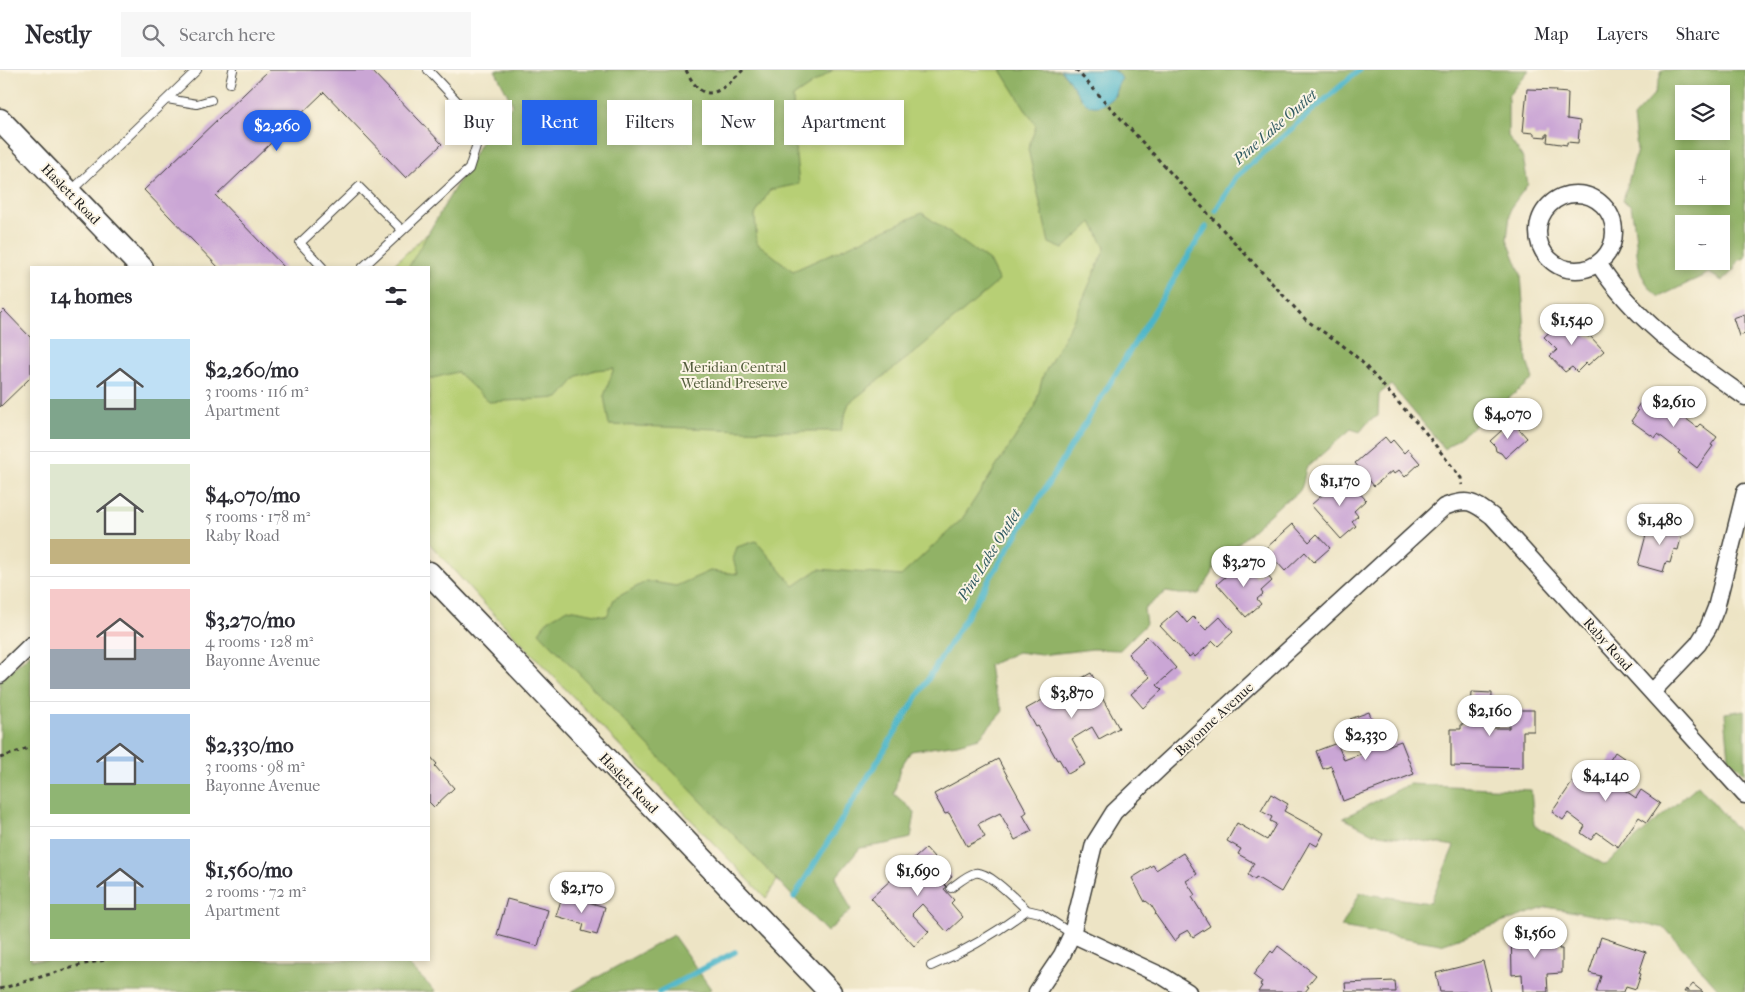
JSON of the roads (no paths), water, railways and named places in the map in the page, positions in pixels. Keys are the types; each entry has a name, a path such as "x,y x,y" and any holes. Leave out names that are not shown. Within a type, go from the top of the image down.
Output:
{"main road":[{"name":"Haslett Road","path":"0,120 140,266"},
{"name":"Haslett Road","path":"430,574 830,992"}],"street":[{"path":"1582,194 1592,197 1607,210 1614,228 1613,238 1610,248 1598,263 1589,267 1570,269 1552,261 1545,253 1540,245 1539,225 1547,207 1554,201 1563,196 1582,194"},
{"path":"1598,263 1635,311 1685,354 1745,397"},
{"path":"1652,692 1698,644 1708,628 1716,608 1745,492"},
{"name":"Raby Road","path":"1465,500 1479,506 1492,516 1745,795"},
{"name":"Bayonne Avenue","path":"1037,992 1058,962 1072,934 1094,844 1114,812 1444,507 1465,500"},
{"path":"0,675 30,646"},
{"path":"1072,934 1164,977 1188,992"}],"lane":[{"path":"70,192 197,70"},
{"path":"230,83 233,70"},
{"path":"364,266 469,169 482,128 428,70"},
{"path":"167,99 197,104 211,100"},
{"path":"321,266 300,243 360,187 402,230"},
{"path":"951,888 970,875 975,873 984,874 1026,910 1040,913 1072,934"},
{"path":"931,966 979,943 1004,928 1026,910"}],"water":[{"path":"1060,70 1112,70 1119,74 1122,79 1113,97 1101,105 1094,106 1087,104 1081,98"}],"waterway":[{"name":"Pine Lake Outlet","path":"1216,210 1236,177 1359,70"},
{"name":"Pine Lake Outlet","path":"794,897 1206,227"},
{"name":"Pine Lake Outlet","path":"659,992 735,952"}],"park label":[{"name":"Meridian Central Wetland Preserve","path":"734,376"}]}
